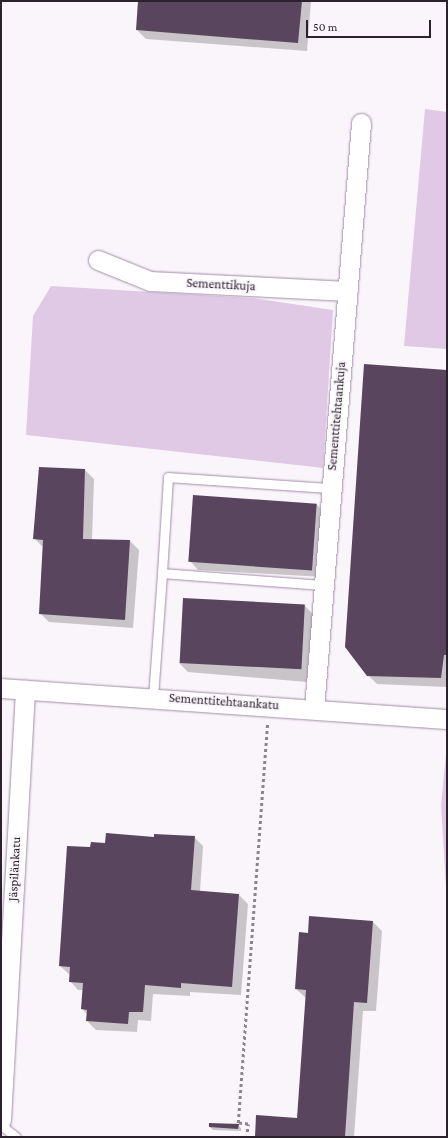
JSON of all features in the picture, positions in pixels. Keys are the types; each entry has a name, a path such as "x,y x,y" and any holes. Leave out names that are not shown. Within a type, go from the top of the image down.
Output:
{"street":[{"name":"Sementtitehtaankuja","path":"314,709 322,585 348,292 361,123"},
{"name":"Sementtikuja","path":"98,260 150,281 348,292"},
{"name":"Sementtitehtaankatu","path":"1,688 153,697 447,719"},
{"name":"Jäspilänkatu","path":"1,1120 24,690"}],"lane":[{"path":"153,697 168,477 331,488"},
{"path":"162,573 322,585"},
{"path":"1,1125 16,1137"}],"path":[{"path":"247,1132 248,1124 238,1123 269,706"}],"shaded area":[{"path":"425,109 447,112 447,349 404,346"},
{"path":"51,286 252,298 333,310 323,468 26,435 33,316"},
{"path":"447,745 447,902 441,805"}],"building":[{"path":"138,1 302,1 298,43 136,30"},
{"path":"364,364 447,370 447,655 444,655 441,678 367,676 345,647"},
{"path":"39,467 85,469 83,539 130,540 125,620 39,614 43,540 33,539"},
{"path":"193,495 317,504 312,570 188,562"},
{"path":"183,598 305,604 301,669 180,663"},
{"path":"106,833 154,837 154,834 195,836 191,890 239,894 232,987 181,983 181,988 145,985 143,1012 129,1012 128,1024 86,1021 87,1010 81,1009 83,983 69,982 70,967 59,966 67,846 90,847 91,842 105,843"},
{"path":"309,916 373,921 367,1003 354,1002 345,1137 255,1137 256,1115 297,1118 306,990 295,989 299,932 308,933"},
{"path":"209,1123 239,1124 238,1129 209,1127"}]}
